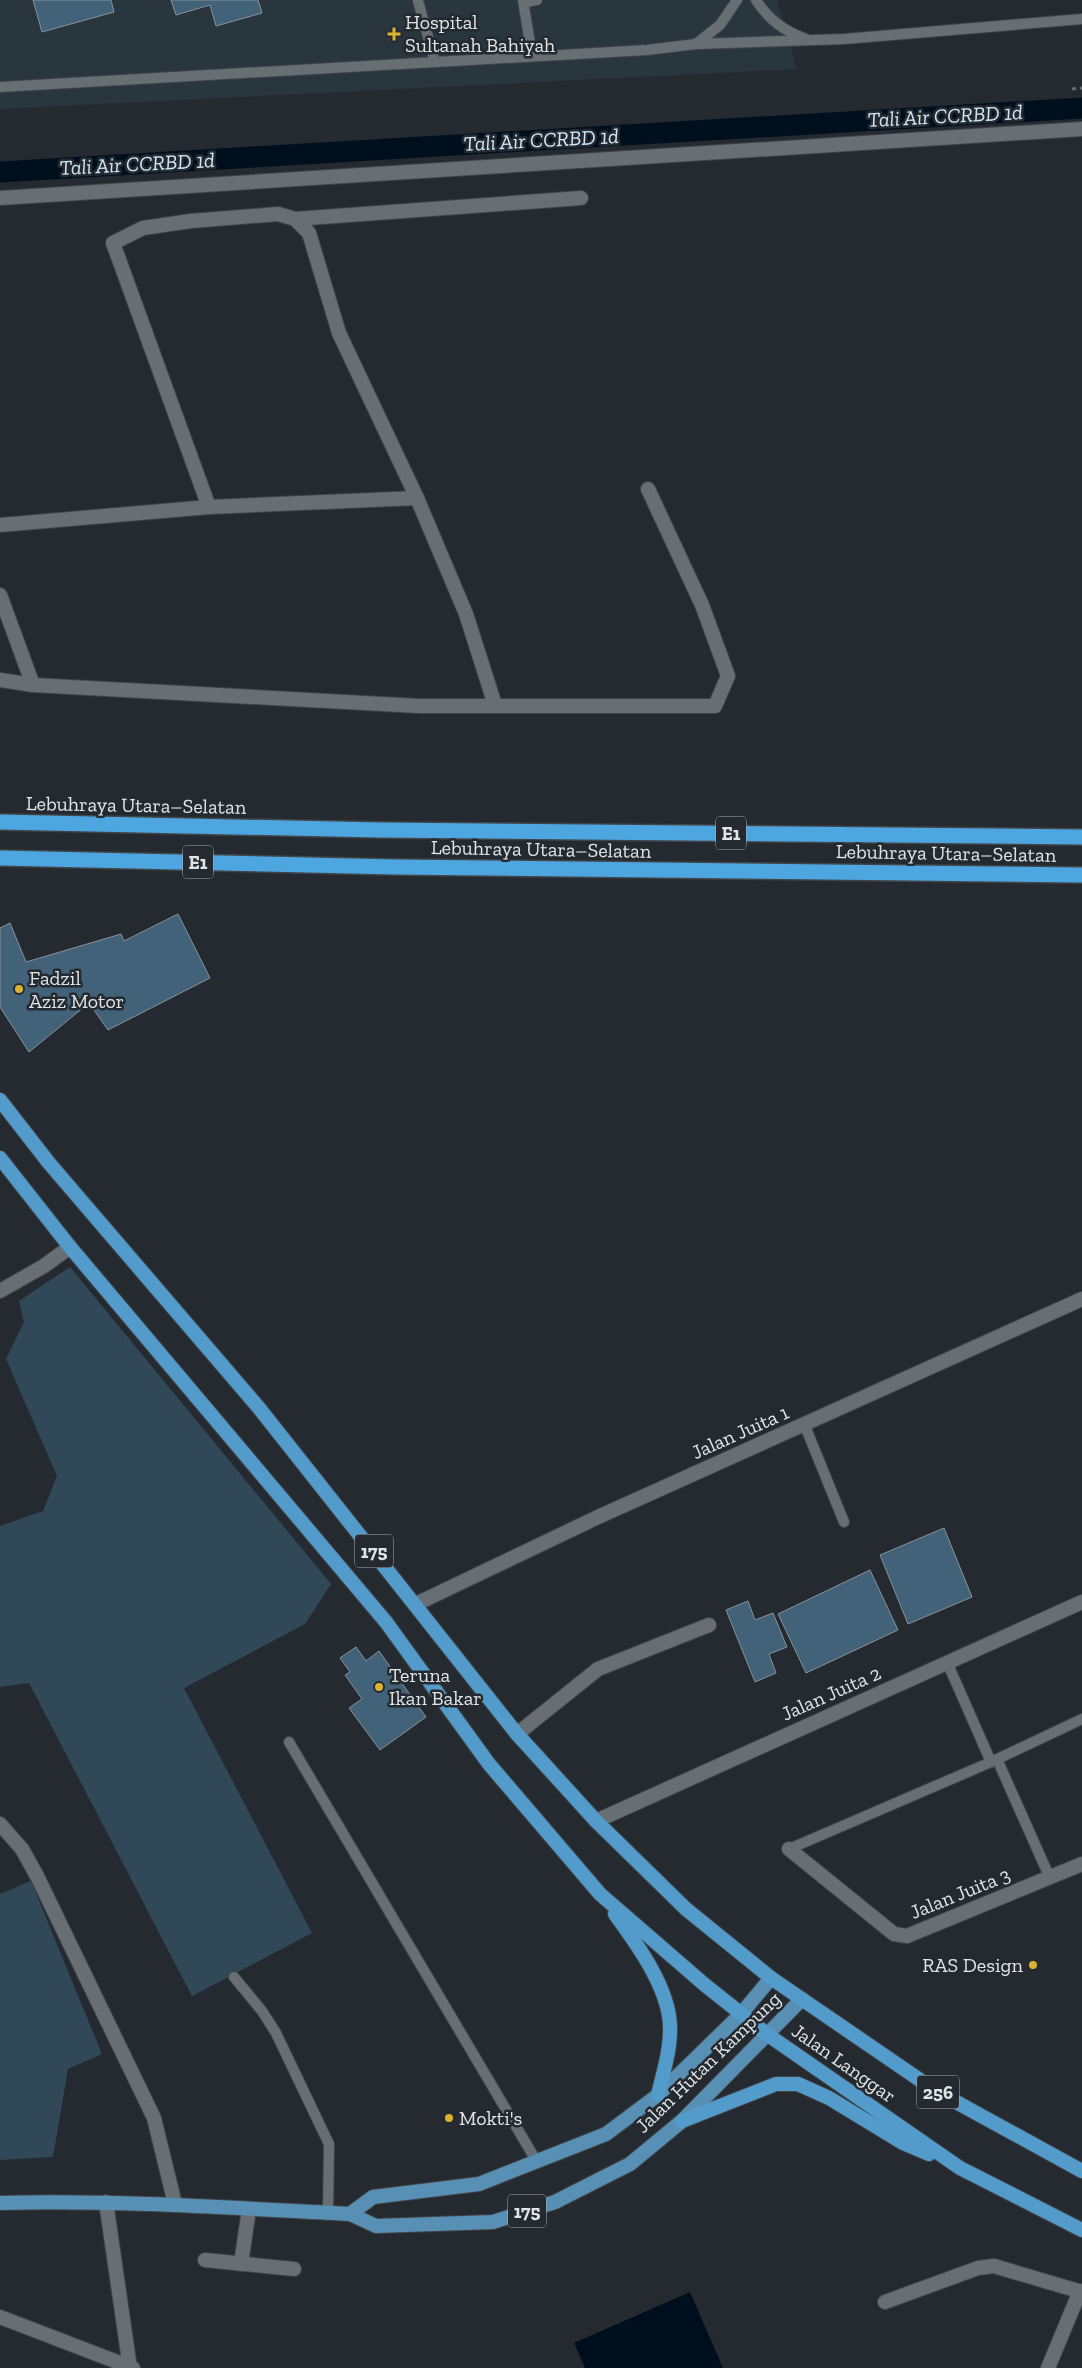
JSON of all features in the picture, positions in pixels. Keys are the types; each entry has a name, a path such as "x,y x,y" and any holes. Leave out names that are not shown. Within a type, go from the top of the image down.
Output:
{"highway":[{"name":"Lebuhraya Utara–Selatan","path":"0,822 380,830 1082,837"},
{"name":"Lebuhraya Utara–Selatan","path":"0,858 395,867 1082,875"},
{"name":"175","path":"0,1100 50,1163 259,1408 517,1734 596,1821 686,1909 771,1978"},
{"name":"175","path":"0,1158 70,1247 386,1622 489,1764 600,1894 741,2014"},
{"path":"600,1894 632,1938 663,1993 670,2026 658,2095"},
{"name":"Jalan Langgar","path":"771,1978 936,2091 1082,2171"},
{"name":"Jalan Langgar","path":"741,2014 768,2035 960,2168 1082,2230"},
{"path":"682,2121 776,2084 798,2084 829,2098 903,2143 960,2168"}],"main road":[{"name":"Jalan Hutan Kampung","path":"771,1978 741,2014 658,2095 606,2134 479,2184 373,2197 350,2214 376,2226 493,2222 555,2202 630,2164 682,2121 802,1999"},
{"name":"175","path":"0,2203 106,2202 175,2204 350,2214"}],"street":[{"path":"0,198 1082,129"},
{"path":"209,507 113,243 143,228 191,222 278,214 295,219 581,198"},
{"path":"295,219 309,233 339,333 417,498 466,614 494,705"},
{"path":"0,680 33,685 419,706 715,706 728,676 702,605 648,489"},
{"path":"0,525 209,507 417,498"},
{"path":"0,595 33,685"},
{"path":"0,1291 44,1266 70,1247"},
{"name":"Jalan Juita 1","path":"416,1604 598,1517 805,1426 1082,1300"},
{"name":"Jalan Juita 2","path":"596,1821 1082,1602"},
{"path":"517,1734 598,1669 709,1625"},
{"path":"0,1824 22,1849 37,1876 154,2118 175,2204"},
{"name":"Jalan Juita 3","path":"789,1849 894,1934 907,1936 1082,1864"},
{"path":"0,2317 131,2368 106,2202"},
{"path":"241,2264 249,2209"},
{"path":"205,2260 294,2269"},
{"path":"885,2302 978,2268 994,2266 1081,2292 1048,2368"}],"lane":[{"path":"532,56 524,2 537,0"},
{"path":"696,44 720,25 737,0"},
{"path":"756,0 771,20 790,33 812,41"},
{"path":"418,1 435,62"},
{"path":"0,87 647,50 696,44 812,41 1082,19"},
{"path":"805,1426 844,1522"},
{"path":"947,1662 1050,1878"},
{"path":"789,1849 994,1760 1082,1719"},
{"path":"289,1742 537,2162"},
{"path":"234,1977 262,2011 276,2033 329,2144 328,2212"}],"path":[{"path":"1072,89 1082,88"}],"shaded area":[{"name":"Hospital Sultanah Bahiyah","path":"0,0 777,0 797,69 0,109"},
{"path":"70,1267 331,1584 305,1624 184,1688 312,1933 192,1996 29,1683 0,1687 0,1526 43,1511 57,1476 6,1359 24,1322 19,1301"},
{"path":"31,1881 102,2054 68,2069 53,2157 0,2160 0,1894"},
{"path":"690,2292 723,2368 585,2368 574,2343"}],"building":[{"path":"33,0 111,0 114,12 42,32"},
{"path":"171,0 258,0 262,13 216,26 210,5 176,15"},
{"path":"178,914 210,978 108,1030 89,1003 29,1052 0,1007 0,928 10,923 26,962 121,934 124,941"},
{"path":"944,1528 972,1597 908,1624 880,1555"},
{"path":"870,1570 898,1630 806,1673 778,1614"},
{"path":"748,1601 755,1620 773,1613 787,1647 769,1654 776,1673 755,1682 726,1610"},
{"name":"Teruna Ikan Bakar","path":"356,1647 366,1661 379,1651 426,1717 380,1750 349,1708 362,1699 345,1675 350,1672 340,1658"}],"waterway":[{"name":"Tali Air CCRBD 1d","path":"0,172 1082,108"}],"place":[{"name":"Hospital Sultanah Bahiyah","path":"394,34"},
{"name":"Fadzil Aziz Motor","path":"19,989"},
{"name":"Teruna Ikan Bakar","path":"379,1687"},
{"name":"RAS Design","path":"1033,1965"},
{"name":"Mokti's","path":"449,2118"}]}
